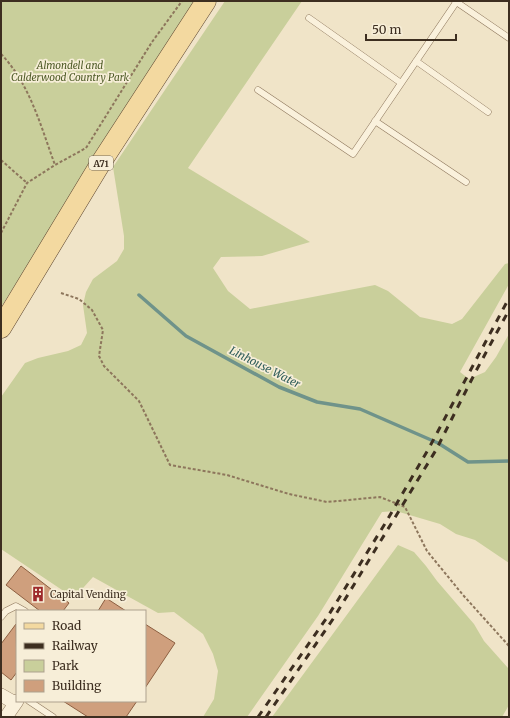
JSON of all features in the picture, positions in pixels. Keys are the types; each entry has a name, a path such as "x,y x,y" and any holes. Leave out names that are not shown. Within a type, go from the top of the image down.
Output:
{"main road":[{"name":"A71","path":"1,328 102,161 206,1"}],"street":[{"path":"1,695 16,702 6,717"}],"lane":[{"path":"258,90 353,154 456,1 509,38"},
{"path":"309,18 401,83"},
{"path":"416,61 488,112"},
{"path":"375,121 466,182"},
{"path":"1,618 6,611 16,606 23,610"},
{"path":"30,702 53,717"}],"path":[{"path":"1,233 27,183 86,148 152,42 182,1"},
{"path":"1,54 9,62 32,100 55,165"},
{"path":"1,160 27,183"},
{"path":"61,294 79,299 92,310 104,330 99,356 104,366 139,401 170,465 227,475 289,494 328,502 380,497 405,507 427,551 463,595 509,646"}],"green space":[{"name":"Almondell and Calderwood Country Park","path":"1,1 197,1 1,307"},
{"path":"225,1 302,1 188,168 310,242 262,256 221,257 213,268 228,291 250,309 375,285 388,291 420,317 452,324 462,319 505,264 509,263 509,284 460,372 469,379 485,372 496,357 509,334 509,563 475,540 456,534 440,524 396,511 382,512 318,616 247,717 203,717 214,699 218,671 213,654 203,634 174,612 158,613 93,577 74,598 1,549 1,397 25,363 38,358 68,351 81,345 87,333 83,305 86,292 93,279 117,261 124,249 124,236 113,167"},
{"path":"398,545 414,552 474,624 484,641 508,668 509,705 502,717 272,717"}],"building":[{"name":"Capital Vending","path":"21,566 69,603 64,610 39,610 6,585"},
{"path":"106,598 124,610 99,610"},
{"path":"16,624 16,673 11,680 1,672 1,644"},
{"path":"146,625 175,643 146,686"},
{"path":"65,702 136,702 126,717 88,717"}],"waterway":[{"name":"Linhouse Water","path":"139,295 186,336 279,387 317,402 360,409 438,443 468,462 509,461"}],"railway":[{"path":"258,717 328,616 386,522 429,448 509,298"},
{"path":"266,717 333,619 436,450 509,310"}],"place":[{"name":"Capital Vending","path":"38,594"}]}
